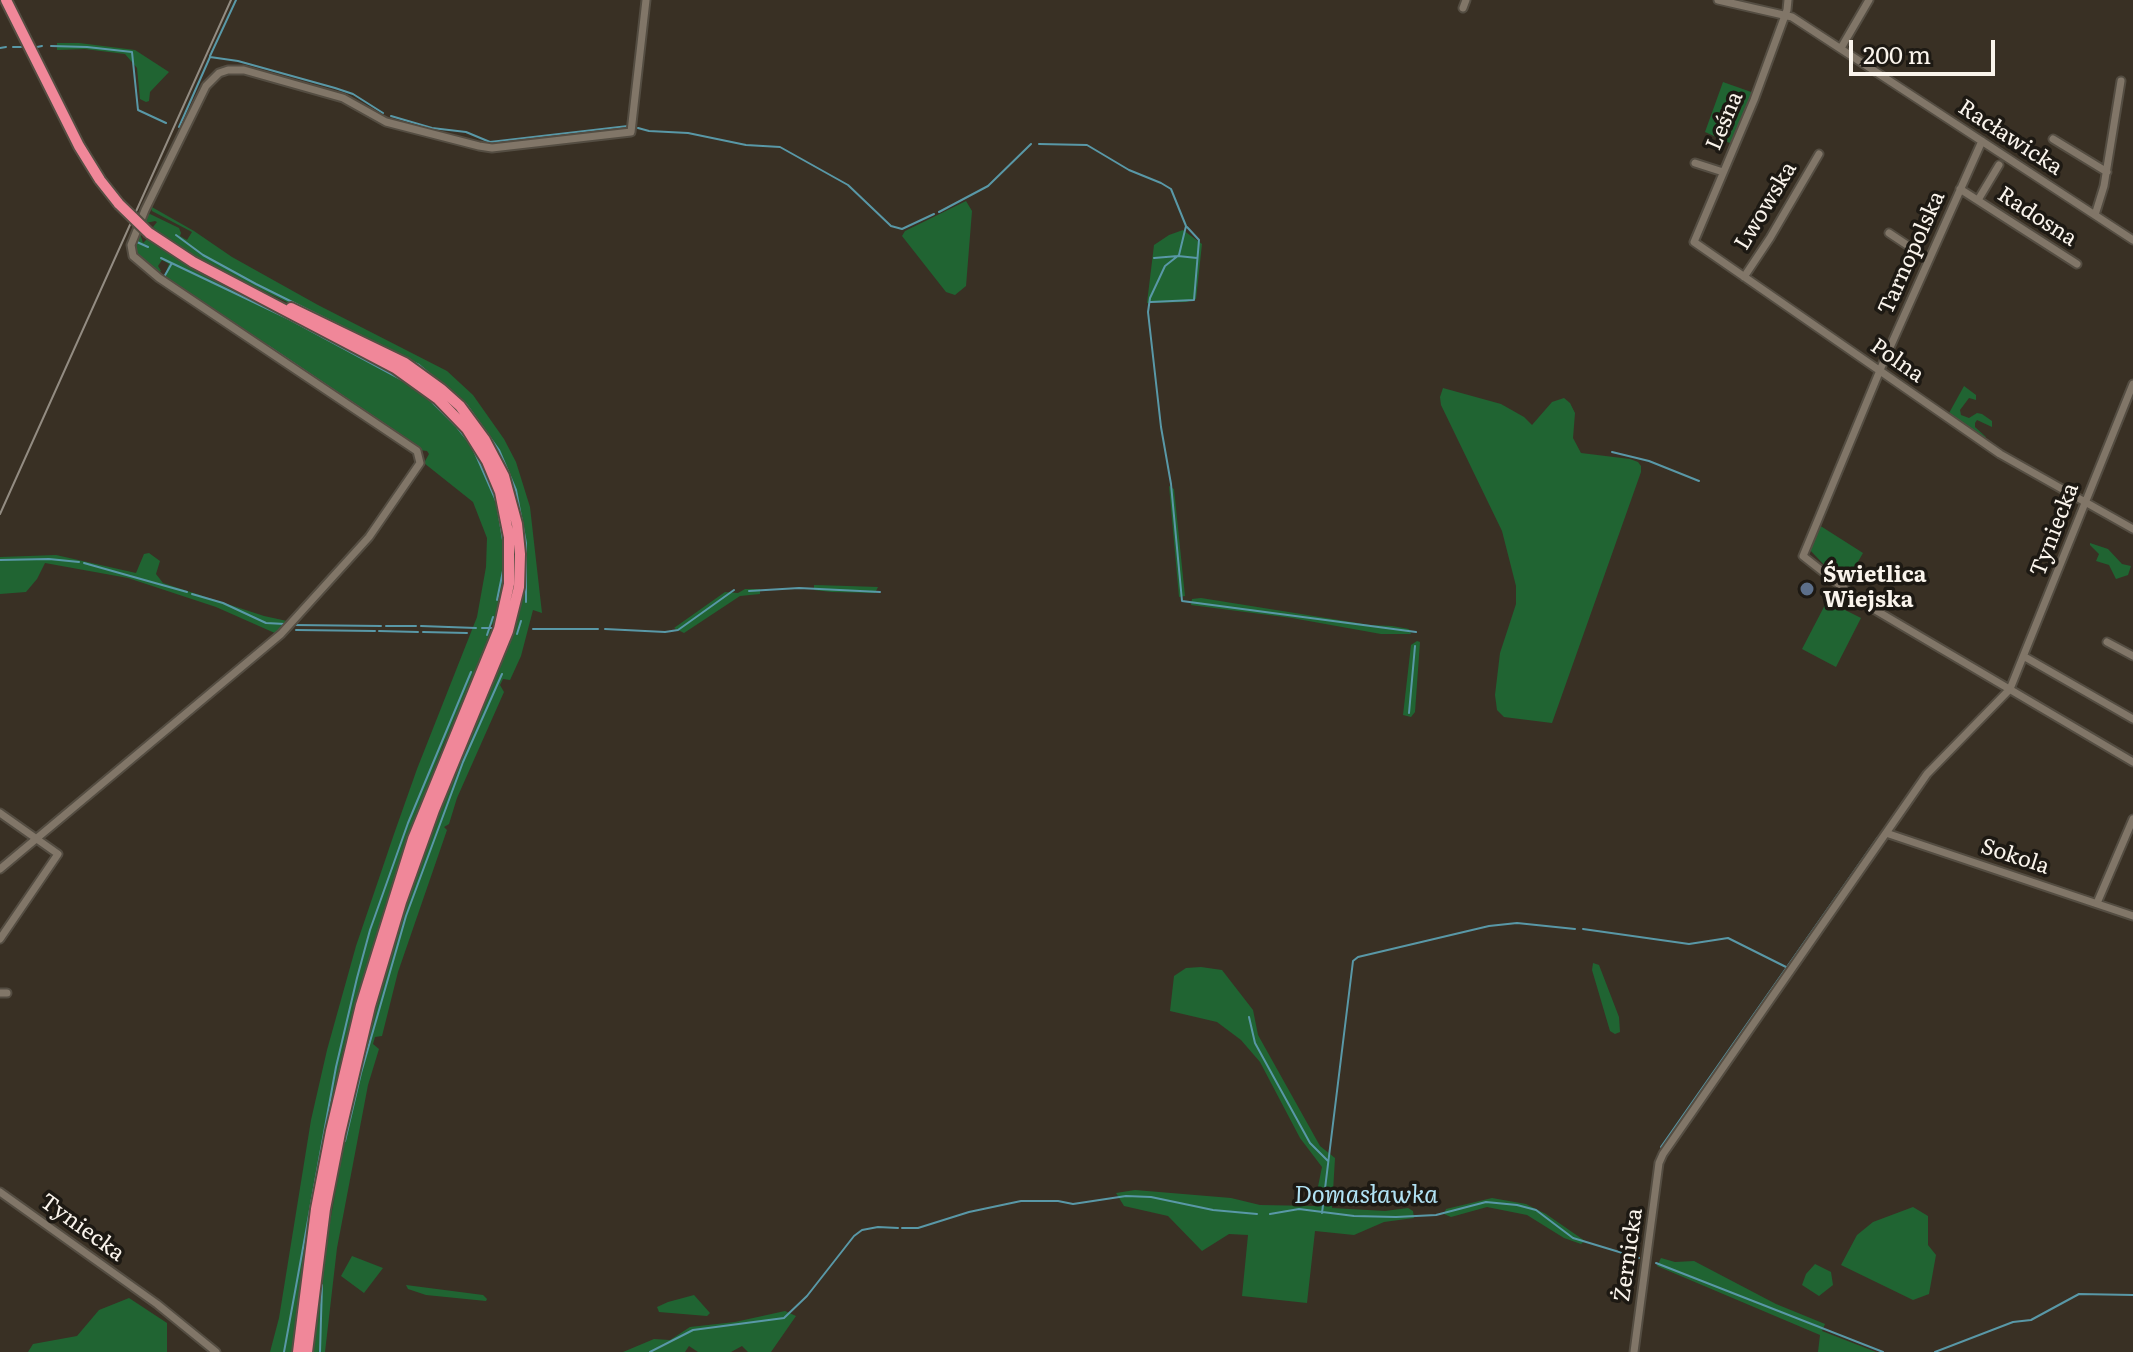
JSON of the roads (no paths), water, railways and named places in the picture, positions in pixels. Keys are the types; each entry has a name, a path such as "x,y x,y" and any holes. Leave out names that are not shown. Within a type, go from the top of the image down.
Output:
{"highway":[{"path":"6,0 79,146 119,204 149,233 181,255 395,368 422,386 467,429 494,477 504,509 509,537 507,599 492,647 430,796 376,951 343,1077 316,1209 298,1352"},
{"path":"233,283 368,343 420,372 441,389 470,418 497,461 517,524 519,587 502,650 434,810 370,1006 342,1120 325,1209 307,1352"}],"street":[{"path":"0,869 281,634 369,537 420,463 417,451 145,269 133,256 131,245 145,210 206,86 219,73 244,70 343,98 386,122 492,148 631,132 646,0"},
{"path":"1718,0 1786,14"},
{"name":"Leśna","path":"1694,242 1754,100 1786,14 1788,0"},
{"path":"1841,48 1869,0"},
{"name":"Racławicka","path":"1786,14 2133,240"},
{"path":"2095,215 2107,172 2121,81"},
{"path":"2053,139 2099,170 2107,172"},
{"name":"Tarnopolska","path":"1982,141 1928,259 1803,556 1849,594 2010,689"},
{"name":"Lwowska","path":"1744,277 1819,154"},
{"path":"1695,163 1723,172"},
{"name":"Radosna","path":"1978,200 1999,165"},
{"name":"Radosna","path":"1960,189 2077,264"},
{"path":"1889,233 1928,259"},
{"name":"Polna","path":"1694,242 2000,454 2133,529"},
{"name":"Tyniecka","path":"1659,1163 1677,1132 1927,774 2010,689 2133,384"},
{"path":"2107,642 2133,656"},
{"path":"2025,657 2133,719"},
{"path":"2010,689 2133,762"},
{"path":"0,813 58,854 0,939"},
{"path":"2097,903 2133,819"},
{"name":"Sokola","path":"1886,833 2133,916"},
{"name":"Żernicka","path":"1634,1352 1659,1163"},
{"name":"Tyniecka","path":"0,1192 142,1294 216,1352"}],"waterway":[{"path":"210,56 236,0"},
{"path":"37,47 42,46"},
{"path":"51,46 132,52 138,110 166,123"},
{"path":"0,48 6,47"},
{"path":"13,47 21,47"},
{"path":"179,127 210,57 238,61 335,88 353,94 383,113"},
{"path":"391,116 432,128 466,132 490,142 628,126"},
{"path":"638,128 688,133 746,145 780,147 848,185 891,226 902,229 934,214"},
{"path":"939,212 988,186 1031,144"},
{"path":"1039,144 1087,145 1129,170 1161,183 1171,189 1186,226 1179,255 1165,266 1150,298 1148,312 1171,484 1182,601 1416,632"},
{"path":"1151,302 1194,300 1199,240 1187,227"},
{"path":"176,235 203,255 256,284 419,365 466,404 499,450 516,490 526,543 526,602"},
{"path":"137,242 148,247"},
{"path":"161,258 289,319 406,382"},
{"path":"1154,258 1197,258"},
{"path":"164,277 172,263"},
{"path":"185,291 260,341"},
{"path":"268,346 400,435"},
{"path":"427,397 472,446 497,503 504,546 504,566 497,600"},
{"path":"1612,452 1649,461 1699,481"},
{"path":"0,560 79,562"},
{"path":"84,563 187,592"},
{"path":"749,591 799,588 880,592"},
{"path":"605,629 678,630 734,590"},
{"path":"192,594 223,603 266,623 285,624"},
{"path":"487,635 493,617"},
{"path":"517,634 521,621"},
{"path":"294,625 381,626"},
{"path":"386,626 416,626"},
{"path":"421,626 476,628"},
{"path":"482,628 492,628"},
{"path":"533,629 598,629"},
{"path":"296,630 375,631"},
{"path":"379,631 418,632"},
{"path":"423,632 467,633"},
{"path":"1409,713 1415,646"},
{"path":"284,1352 336,1067 370,930 408,823 471,672"},
{"path":"345,1141 406,916 463,762 502,674"},
{"path":"1661,1147 1878,837"},
{"path":"1322,1213 1353,961 1358,957 1489,926 1517,923 1575,929"},
{"path":"1583,929 1689,944 1728,938 1786,967"},
{"path":"1249,1017 1255,1043 1272,1074 1310,1143 1328,1161"},
{"name":"Domasławka","path":"902,1228 918,1228 969,1212 1021,1201 1073,1204 1126,1196 1151,1197 1213,1210 1257,1214"},
{"name":"Domasławka","path":"1270,1214 1299,1209 1354,1216 1396,1217 1436,1215 1486,1202 1517,1205 1536,1210 1573,1238 1639,1258"},
{"name":"Domasławka","path":"650,1352 693,1330 784,1318 807,1296 854,1236 862,1230 878,1227 898,1228"},
{"name":"Domasławka","path":"1656,1263 1883,1352"},
{"path":"320,1352 322,1285"},
{"name":"Domasławka","path":"1935,1352 2013,1322 2031,1320 2079,1294 2133,1295"}],"railway":[{"path":"0,514 231,0"}],"place":[{"name":"Świetlica Wiejska","path":"1807,589"}]}
